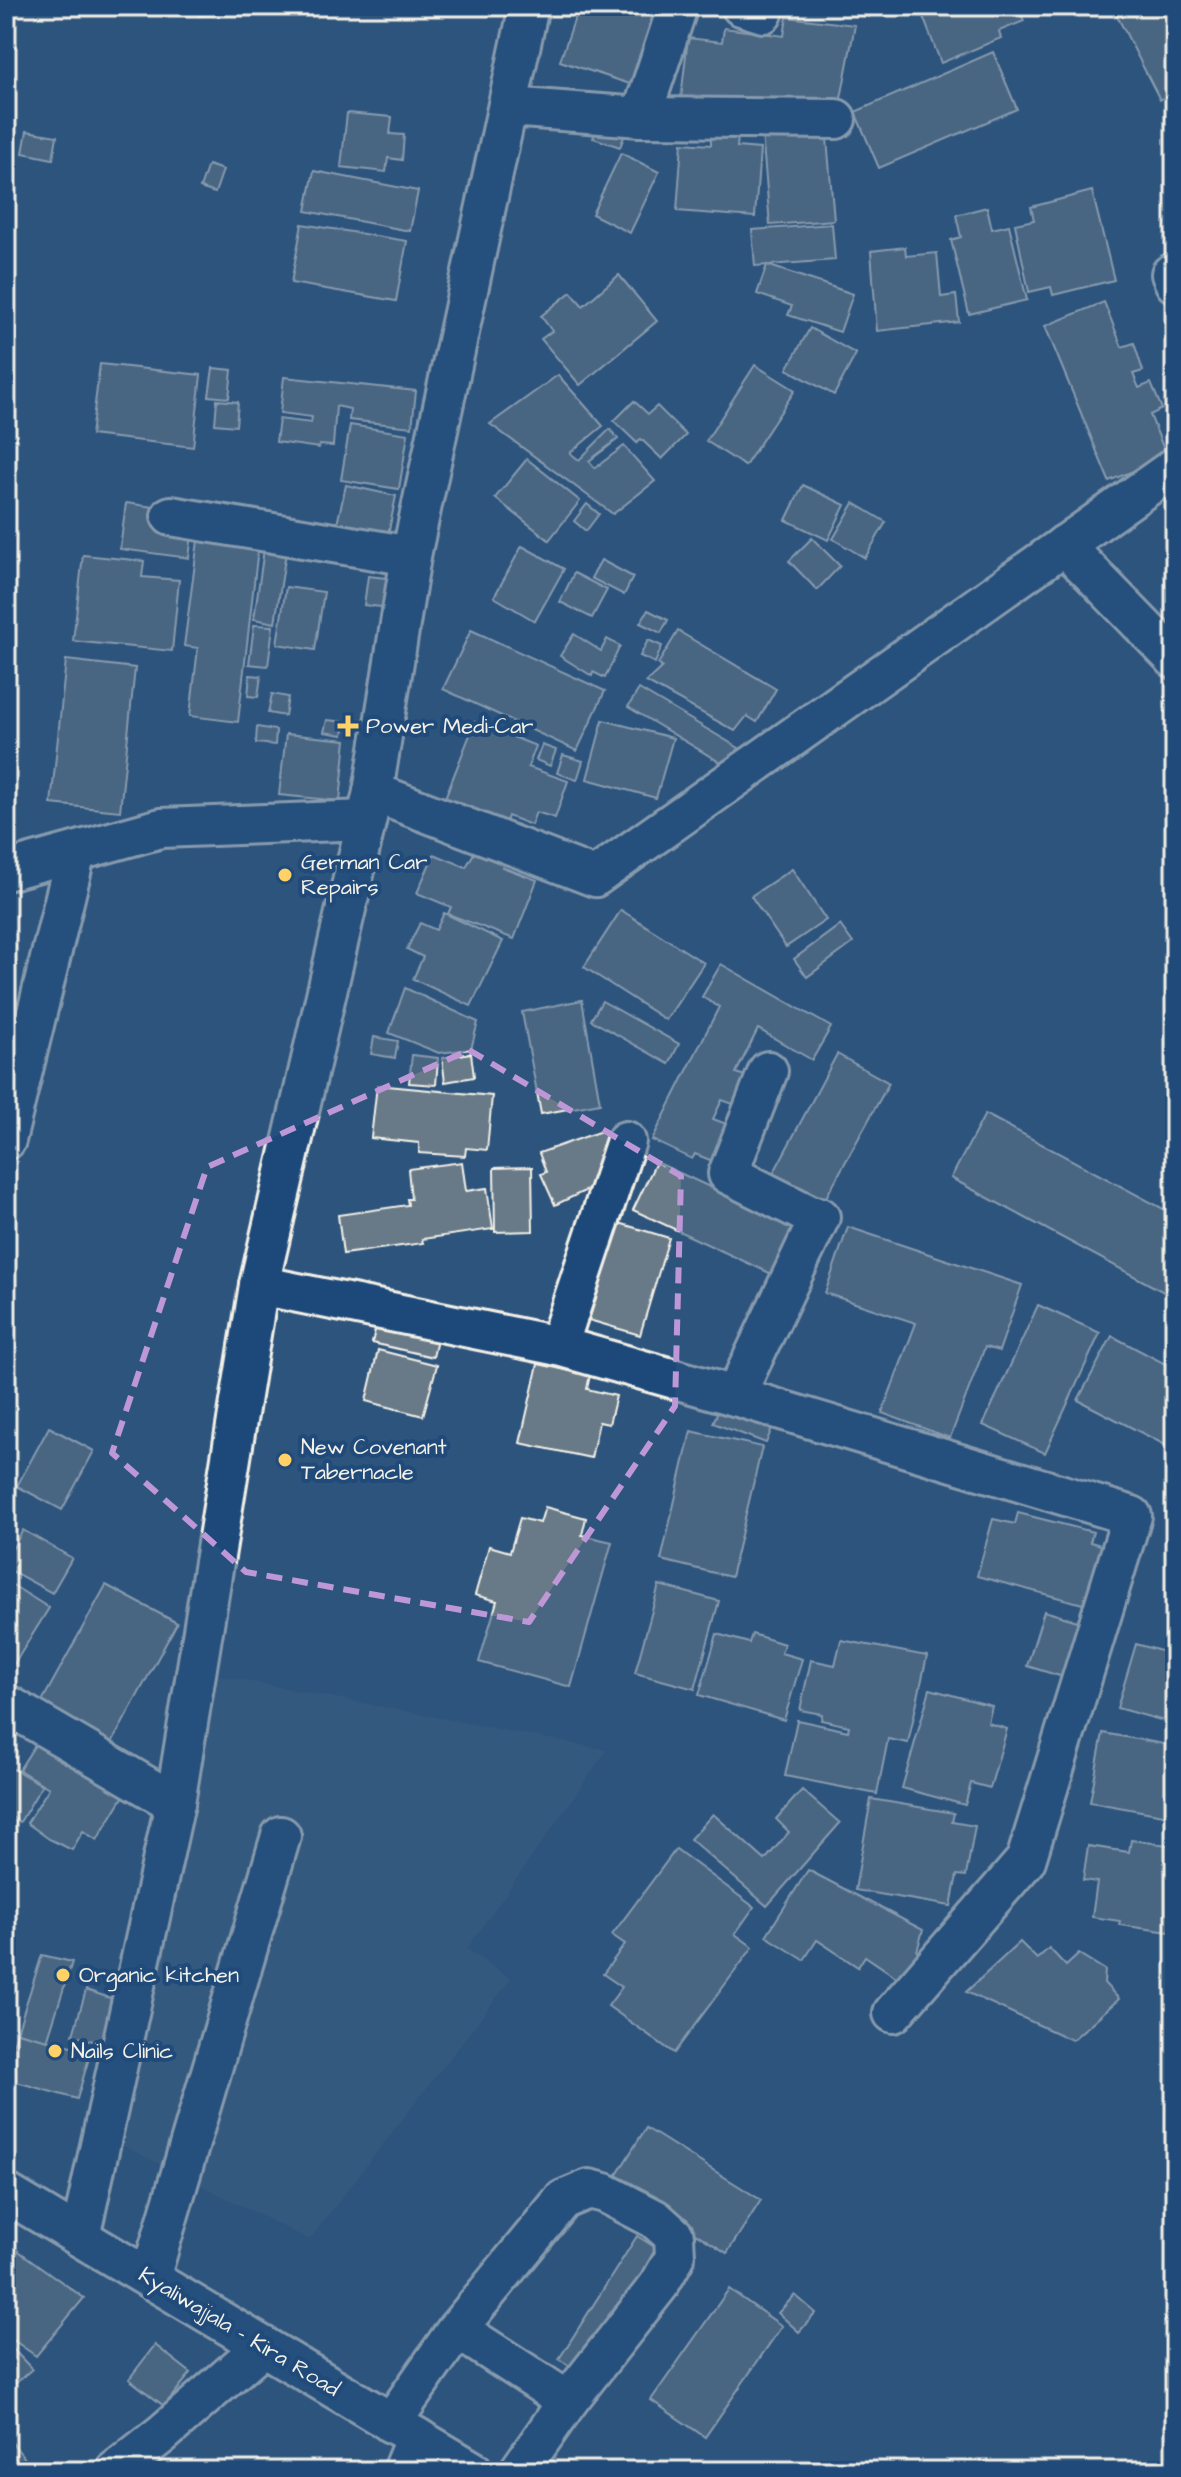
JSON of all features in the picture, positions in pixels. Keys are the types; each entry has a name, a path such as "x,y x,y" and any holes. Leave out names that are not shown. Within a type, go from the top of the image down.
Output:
{"street":[{"path":"80,2237 175,1803 259,1285 370,806 411,556 529,6"},
{"path":"641,117 678,6"},
{"path":"509,107 641,117 836,119"},
{"path":"6,871 161,828 370,806 595,877 1175,467"},
{"path":"171,516 411,556"},
{"path":"1064,545 1175,659"},
{"path":"6,1140 76,852"},
{"path":"735,1396 820,1217 810,1215 728,1174 768,1071"},
{"path":"558,1346 626,1141"},
{"path":"259,1285 558,1346 1132,1516 1026,1860 893,2013"},
{"path":"6,1704 175,1803"},
{"path":"150,2278 281,1836"},
{"path":"403,2444 457,2329 563,2200 589,2189 605,2193 655,2219 674,2236 675,2257 659,2285 568,2401 519,2471"},
{"name":"Kyaliwajjala - Kira Road","path":"6,2193 263,2346 403,2444 473,2471"},
{"path":"457,2329 568,2401"},
{"path":"115,2471 263,2346"}],"highlighted area":[{"path":"469,1050 681,1176 675,1406 529,1622 246,1572 112,1453 207,1167"}],"shaded area":[{"path":"211,1674 607,1750 467,1949 511,1979 309,2240 118,2143"}],"building":[{"path":"140,6 186,6 185,15 139,13"},
{"path":"197,6 286,6 198,16"},
{"path":"579,6 620,6 659,19 636,86 560,61"},
{"path":"834,6 872,6 869,17"},
{"path":"919,6 1018,6 1024,21 999,31 1001,38 941,63"},
{"path":"1089,6 1109,6 1092,13"},
{"path":"1127,6 1175,6 1175,92 1160,100 1115,12"},
{"path":"787,17 855,25 839,109 681,98 688,38 722,42 724,28 784,36"},
{"path":"993,52 1017,109 879,168 855,112"},
{"path":"347,113 392,117 390,134 404,135 402,160 388,158 386,172 341,167"},
{"path":"598,125 625,134 620,147 593,138"},
{"path":"826,127 834,220 770,225 762,133"},
{"path":"27,131 57,136 53,159 23,153"},
{"path":"711,136 738,136 737,147 760,149 755,217 677,211 682,143 711,145"},
{"path":"621,153 659,172 630,233 592,214"},
{"path":"208,165 223,170 215,193 200,188"},
{"path":"314,171 418,191 410,231 306,211"},
{"path":"1092,191 1114,280 1053,295 1051,287 1029,292 1015,224 1034,220 1031,207"},
{"path":"987,207 992,229 1009,225 1027,300 969,314 951,240 961,237 956,215"},
{"path":"302,224 407,241 396,301 291,283"},
{"path":"832,224 835,260 755,266 752,230"},
{"path":"905,247 906,256 937,253 941,297 956,295 959,322 877,331 871,251"},
{"path":"767,265 853,294 840,332 788,315 792,306 757,294"},
{"path":"619,275 657,321 580,385 541,339 552,331 541,316 571,292 583,306"},
{"path":"1104,302 1122,347 1134,343 1143,371 1133,374 1139,388 1151,383 1162,409 1150,415 1167,457 1109,481 1045,326"},
{"path":"810,328 856,354 834,395 787,369"},
{"path":"100,364 201,375 193,447 91,435"},
{"path":"755,365 795,390 745,466 706,441"},
{"path":"213,368 232,370 229,398 209,396"},
{"path":"558,375 603,426 570,453 579,460 610,429 618,439 589,461 595,468 624,446 655,481 613,514 490,424"},
{"path":"284,377 416,391 412,427 349,420 350,409 336,406 333,446 320,445 319,448 276,442 279,419 311,423 312,417 280,413"},
{"path":"217,400 238,402 236,426 215,424"},
{"path":"634,401 648,414 657,406 686,435 662,459 641,439 637,443 614,421"},
{"path":"350,425 408,434 399,489 341,480"},
{"path":"527,459 580,501 549,540 495,498"},
{"path":"346,485 396,496 388,535 337,524"},
{"path":"803,485 845,505 828,540 786,520"},
{"path":"126,503 161,508 158,530 192,534 189,558 120,549"},
{"path":"854,503 886,522 865,558 833,539"},
{"path":"587,504 599,514 586,531 574,521"},
{"path":"199,533 227,536 226,545 258,548 238,722 190,716 198,648 184,646"},
{"path":"812,538 840,566 817,590 789,561"},
{"path":"522,546 564,569 535,621 494,597"},
{"path":"264,549 286,552 275,623 254,619"},
{"path":"83,555 144,561 142,577 179,580 172,651 73,641"},
{"path":"601,560 633,577 624,595 591,578"},
{"path":"574,573 607,590 592,618 560,602"},
{"path":"368,576 395,579 390,608 364,605"},
{"path":"286,587 324,592 315,650 277,644"},
{"path":"648,610 668,620 661,633 640,623"},
{"path":"254,625 273,626 268,666 249,664"},
{"path":"471,630 605,691 577,751 443,689"},
{"path":"678,631 776,689 757,722 747,716 735,731 646,682 662,667 658,664"},
{"path":"574,634 601,651 607,639 620,646 605,678 593,672 592,676 560,656"},
{"path":"648,640 662,646 655,663 640,656"},
{"path":"66,660 135,668 120,811 51,804"},
{"path":"250,675 261,676 258,697 248,696"},
{"path":"639,689 739,748 728,767 628,707"},
{"path":"272,694 288,697 285,716 268,713"},
{"path":"327,720 345,722 343,735 324,732"},
{"path":"603,720 673,738 656,798 587,779"},
{"path":"475,722 536,746 528,767 568,781 555,818 536,812 531,825 508,816 506,822 445,798"},
{"path":"257,727 276,730 275,745 256,743"},
{"path":"286,734 346,740 340,801 279,795"},
{"path":"542,745 556,750 550,766 536,760"},
{"path":"563,755 583,761 577,780 557,773"},
{"path":"477,848 505,858 502,867 537,880 514,939 448,914 451,907 417,893 434,854 466,867"},
{"path":"792,869 826,920 786,947 751,896"},
{"path":"621,910 704,963 666,1020 584,967"},
{"path":"444,913 503,941 471,1006 413,979 423,957 407,949 420,923 436,930"},
{"path":"840,925 853,943 807,977 794,959"},
{"path":"721,964 831,1027 812,1060 758,1029 736,1073 745,1076 736,1105 722,1100 713,1119 729,1125 715,1162 695,1154 692,1159 652,1140 719,1007 702,997"},
{"path":"405,988 478,1022 471,1049 439,1053 389,1033"},
{"path":"6,998 36,1006 27,1037 6,1031"},
{"path":"582,1000 600,1103 541,1114 522,1012"},
{"path":"602,1001 679,1044 669,1064 591,1020"},
{"path":"374,1037 398,1041 395,1058 371,1054"},
{"path":"471,1053 474,1077 445,1082 442,1058"},
{"path":"837,1054 889,1083 824,1201 773,1174"},
{"path":"412,1055 438,1058 436,1085 409,1083"},
{"path":"377,1085 492,1096 487,1150 466,1148 465,1156 419,1153 419,1143 371,1138"},
{"path":"985,1114 1175,1215 1175,1298 951,1178"},
{"path":"604,1130 614,1157 608,1180 555,1205 541,1174 546,1172 539,1153"},
{"path":"462,1162 466,1191 487,1188 493,1229 343,1254 338,1215 408,1205 407,1199 411,1199 408,1169"},
{"path":"656,1162 800,1229 778,1277 633,1210"},
{"path":"532,1167 533,1231 495,1232 494,1168"},
{"path":"619,1223 669,1238 640,1335 589,1320"},
{"path":"848,1227 1022,1285 999,1351 985,1347 950,1438 882,1413 916,1323 825,1293"},
{"path":"1038,1305 1100,1333 1045,1453 983,1425"},
{"path":"376,1326 437,1340 433,1357 372,1343"},
{"path":"1112,1336 1175,1369 1175,1450 1078,1400"},
{"path":"378,1350 437,1365 423,1416 366,1401"},
{"path":"538,1364 590,1375 587,1389 616,1396 609,1424 599,1422 591,1458 520,1443"},
{"path":"721,1404 774,1423 766,1443 713,1423"},
{"path":"49,1427 94,1451 62,1510 17,1486"},
{"path":"691,1431 762,1447 731,1577 661,1560"},
{"path":"6,1458 14,1463 6,1476"},
{"path":"545,1507 586,1518 582,1535 612,1542 571,1687 479,1662 497,1601 475,1595 489,1546 510,1552 520,1518 540,1523"},
{"path":"1018,1513 1093,1532 1090,1542 1115,1549 1098,1608 977,1576 993,1519 1015,1524"},
{"path":"23,1530 72,1558 52,1593 6,1568 6,1560"},
{"path":"6,1581 49,1608 6,1677"},
{"path":"106,1585 177,1623 108,1750 36,1712"},
{"path":"659,1585 719,1601 695,1689 635,1673"},
{"path":"1044,1611 1091,1625 1073,1680 1027,1666"},
{"path":"717,1634 749,1643 752,1634 784,1644 781,1653 802,1659 784,1720 699,1695"},
{"path":"841,1640 927,1656 908,1743 888,1739 877,1794 785,1776 797,1720 848,1731 849,1726 821,1720 822,1714 800,1710 811,1660 835,1665"},
{"path":"1136,1644 1175,1655 1175,1724 1117,1708"},
{"path":"930,1689 992,1706 988,1723 1007,1729 990,1788 971,1783 965,1805 902,1788"},
{"path":"1103,1733 1175,1746 1175,1817 1090,1802"},
{"path":"40,1737 128,1789 97,1840 83,1831 72,1850 49,1839 27,1823 49,1788 19,1770"},
{"path":"6,1765 42,1785 20,1822 6,1814"},
{"path":"802,1790 840,1823 767,1906 690,1839 713,1814 765,1860 789,1832 776,1819"},
{"path":"871,1799 954,1813 952,1822 975,1826 966,1876 957,1875 951,1906 855,1890"},
{"path":"1131,1840 1175,1846 1175,1897 1170,1932 1119,1925 1120,1921 1092,1917 1097,1882 1083,1880 1088,1846 1129,1852"},
{"path":"676,1849 754,1907 735,1934 753,1947 674,2053 608,2006 622,1987 603,1974 625,1944 612,1935"},
{"path":"808,1870 923,1930 917,1951 926,1957 908,1985 865,1956 858,1967 817,1940 804,1960 766,1936"},
{"path":"1020,1942 1037,1959 1049,1948 1066,1966 1079,1954 1105,1970 1104,1983 1119,1999 1072,2040 966,1992"},
{"path":"42,1955 72,1962 47,2041 17,2032"},
{"path":"86,1990 116,2000 103,2044 73,2035"},
{"path":"17,2032 91,2051 77,2099 6,2079"},
{"path":"646,2128 761,2200 727,2253 613,2181"},
{"path":"637,2236 682,2264 604,2388 559,2359"},
{"path":"6,2242 84,2298 36,2356 6,2335"},
{"path":"729,2289 782,2326 705,2437 651,2400"},
{"path":"795,2295 816,2313 799,2332 778,2313"},
{"path":"6,2342 32,2369 6,2392"},
{"path":"155,2345 191,2373 164,2406 129,2379"},
{"path":"6,2435 34,2470 6,2471"}],"place":[{"name":"Power Medi-Car","path":"348,726"},
{"name":"German Car Repairs","path":"285,875"},
{"name":"New Covenant Tabernacle","path":"285,1460"},
{"name":"Organic kitchen","path":"63,1975"},
{"name":"Nails Clinic","path":"55,2051"}]}
